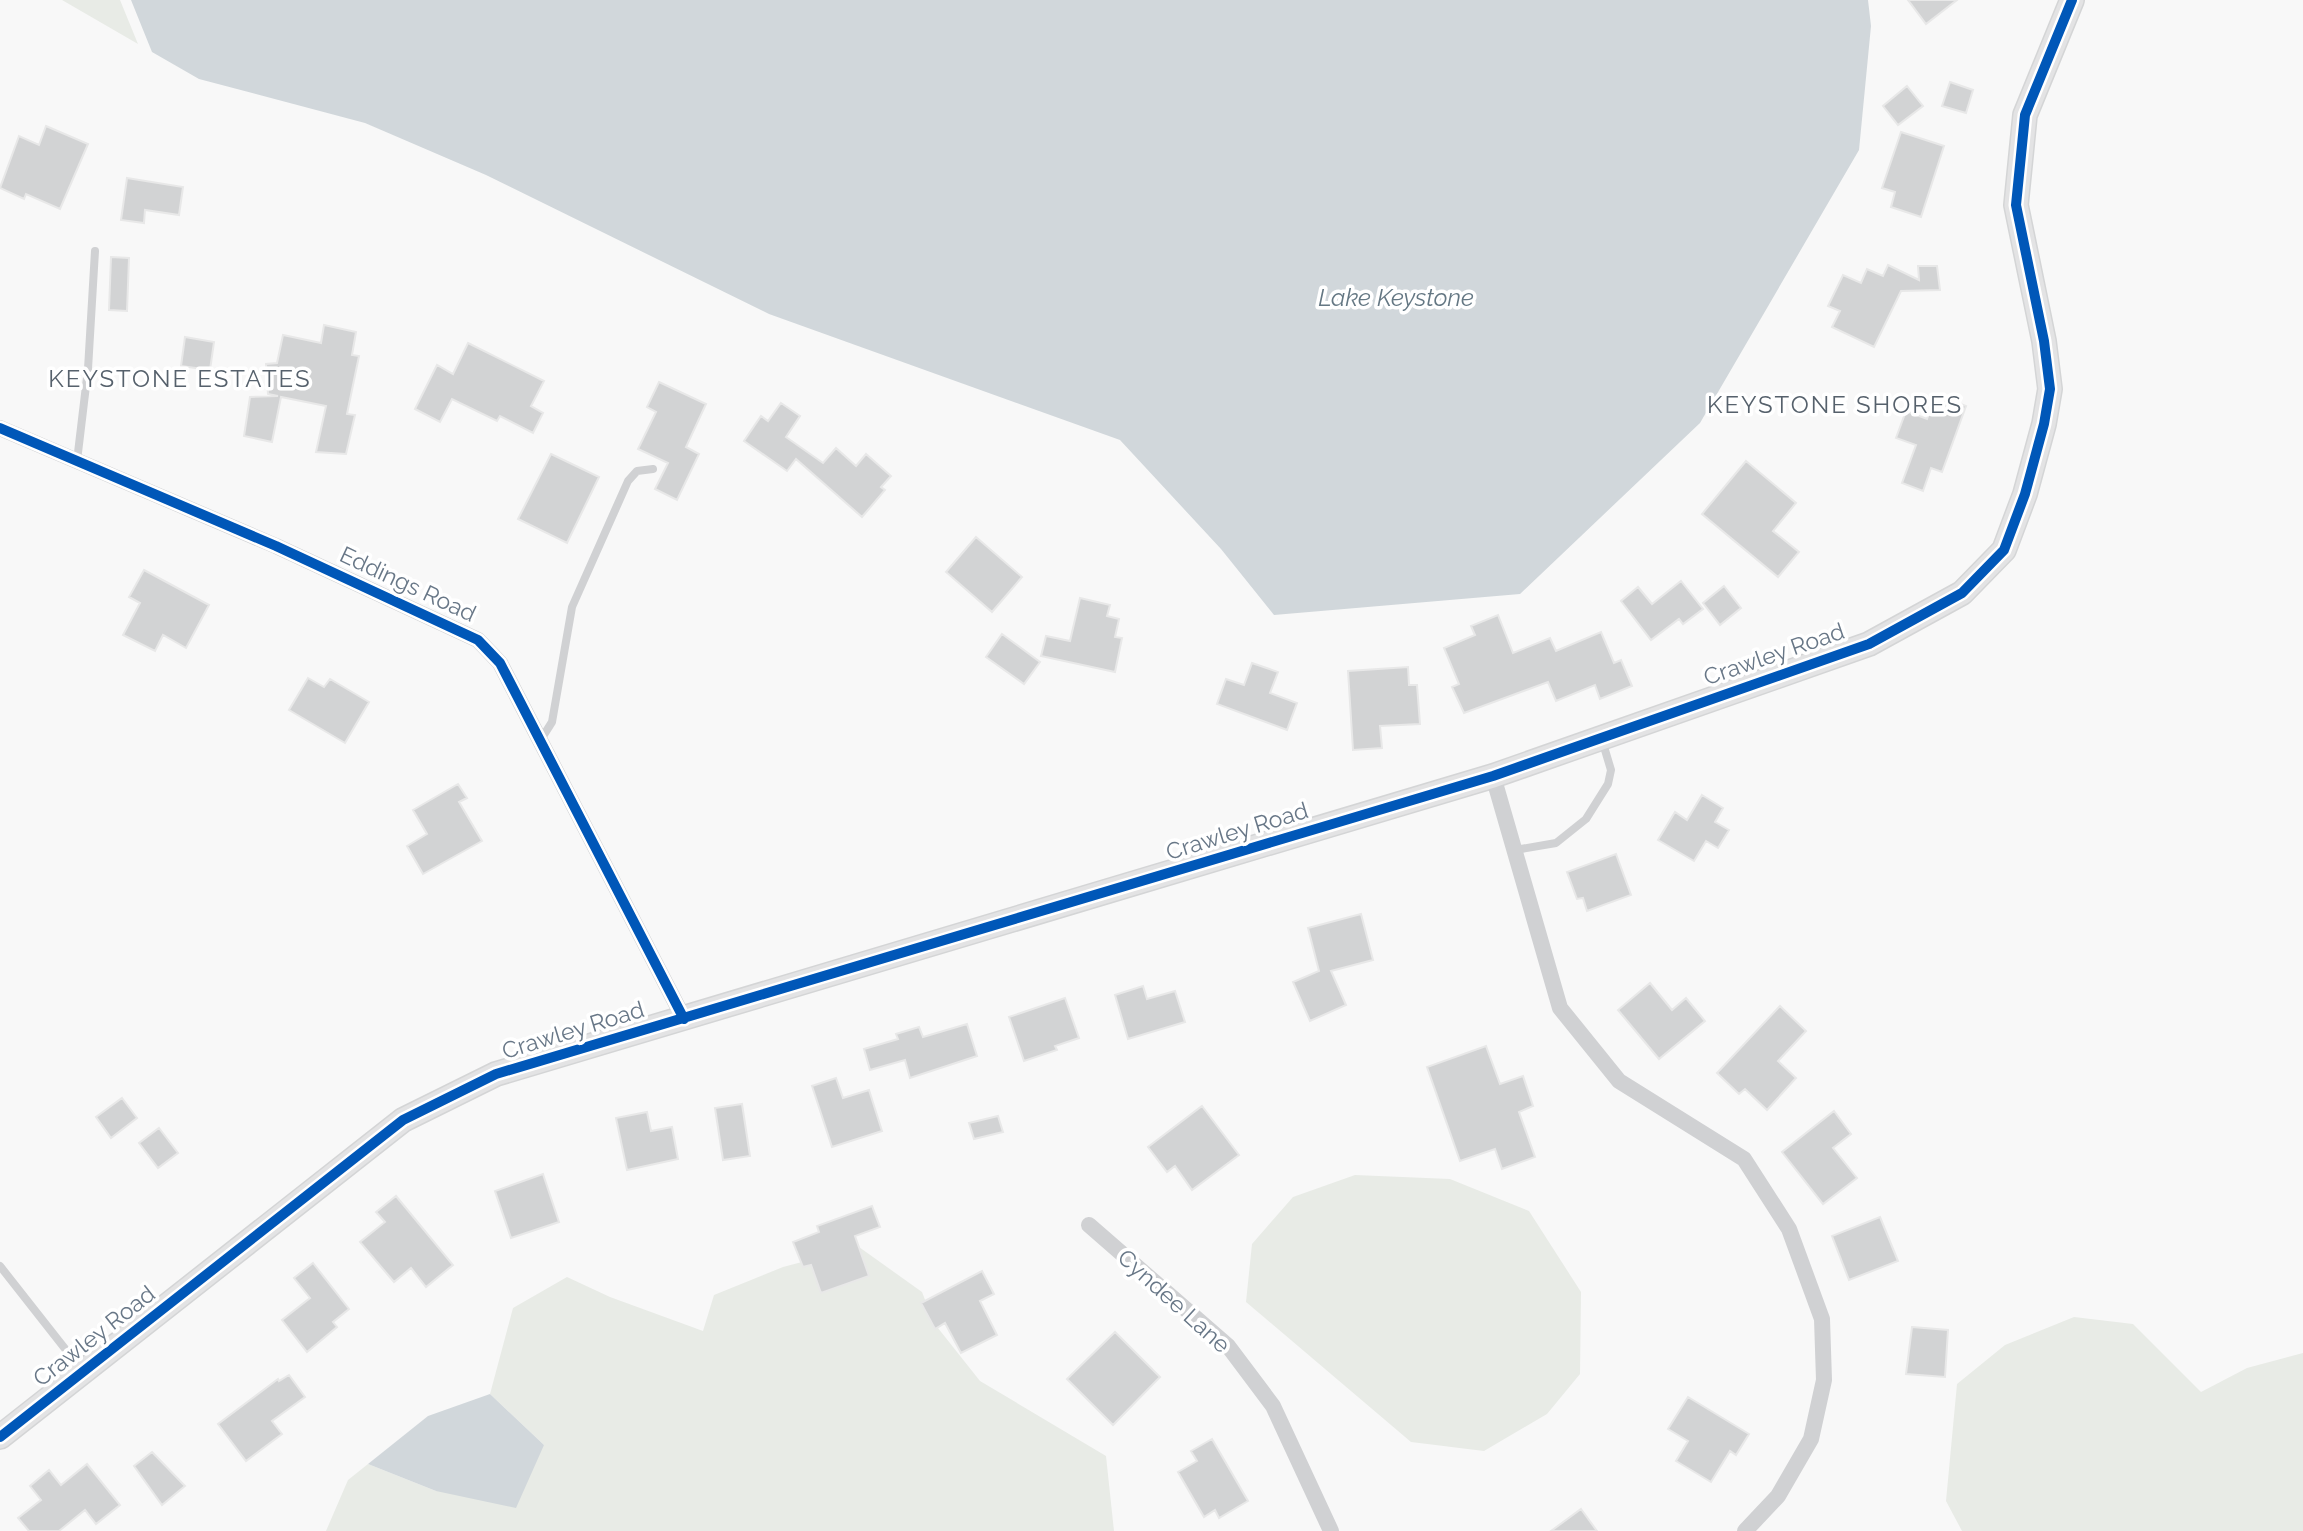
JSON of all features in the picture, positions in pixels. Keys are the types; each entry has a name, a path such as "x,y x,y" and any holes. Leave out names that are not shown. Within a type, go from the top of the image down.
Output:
{"street":[{"name":"Crawley Road","path":"0,1437 403,1121 496,1074 1493,776 1869,643 1962,593 2004,550 2025,494 2050,389 2044,341 2016,205 2025,115 2073,0"},
{"name":"Eddings Road","path":"0,428 276,546 478,640 500,663 684,1019"},
{"path":"1493,776 1560,1008 1619,1081 1744,1159 1789,1228 1822,1320 1824,1380 1811,1438 1777,1496 1745,1531"},
{"name":"Cyndee Lane","path":"1089,1225 1228,1346 1273,1406 1331,1531"}],"lane":[{"path":"77,461 88,369 95,251"},
{"path":"540,741 552,722 572,607 628,481 637,471 653,469"},
{"path":"1515,850 1556,844 1586,820 1608,784 1611,770 1601,738"},
{"path":"0,1266 83,1372"}],"shaded area":[{"path":"62,0 120,0 138,44"},
{"path":"1355,1175 1450,1179 1529,1211 1581,1292 1580,1374 1547,1414 1484,1451 1411,1442 1246,1302 1252,1244 1293,1197"},
{"path":"859,1247 922,1292 934,1323 980,1381 1106,1456 1114,1531 326,1531 348,1480 368,1464 436,1491 544,1445 490,1394 513,1308 567,1277 610,1297 703,1331 714,1295 783,1267"},
{"path":"2074,1317 2133,1324 2201,1392 2247,1368 2303,1353 2303,1531 1962,1531 1946,1501 1957,1384 2005,1345"}],"water":[{"name":"Lake Keystone","path":"131,0 1868,0 1871,26 1859,150 1700,423 1520,594 1274,615 1221,549 1120,440 769,314 486,175 365,123 199,79 152,52"},
{"path":"490,1394 544,1445 516,1508 436,1491 368,1464 428,1416"}],"building":[{"path":"1908,0 1957,0 1926,24"},
{"path":"1950,82 1973,90 1966,113 1942,106"},
{"path":"1907,86 1923,106 1898,125 1883,106"},
{"path":"46,126 88,144 60,209 26,194 24,199 0,188 19,136 39,145"},
{"path":"1901,132 1944,146 1921,217 1891,207 1895,192 1882,188"},
{"path":"127,178 183,187 179,215 145,210 144,223 121,220"},
{"path":"111,257 129,258 127,311 109,310"},
{"path":"1888,265 1919,280 1918,266 1937,266 1940,290 1901,291 1874,347 1832,327 1840,311 1828,306 1843,275 1861,283 1867,269 1883,276"},
{"path":"324,325 356,332 352,355 359,356 347,414 355,415 346,454 316,452 326,406 281,397 272,442 244,436 250,397 278,396 268,394 266,364 277,363 283,335 321,343"},
{"path":"185,337 214,342 210,370 181,366"},
{"path":"468,343 544,381 531,406 543,413 533,433 500,416 497,421 452,399 440,422 415,409 437,365 453,374"},
{"path":"659,382 706,404 686,447 699,454 677,500 655,489 668,463 638,449 656,412 647,407"},
{"path":"1936,394 1966,406 1942,472 1931,468 1923,491 1902,483 1916,445 1896,438 1906,411 1927,419"},
{"path":"781,403 800,416 786,437 823,463 836,448 856,466 866,454 891,476 881,487 885,490 862,517 796,459 787,471 744,441 761,416 768,421"},
{"path":"551,454 599,477 567,543 518,519"},
{"path":"1746,461 1796,503 1773,531 1799,552 1778,577 1702,514"},
{"path":"976,537 1022,577 992,612 946,572"},
{"path":"144,570 209,605 186,648 163,635 155,651 123,635 140,603 129,597"},
{"path":"1681,581 1703,609 1683,624 1679,619 1651,640 1621,601 1638,587 1652,604"},
{"path":"1724,586 1741,608 1720,625 1703,603"},
{"path":"1080,598 1110,605 1107,616 1119,619 1115,637 1122,638 1115,672 1041,656 1046,636 1070,641"},
{"path":"1498,615 1513,653 1550,638 1556,651 1601,632 1614,663 1621,660 1632,686 1600,699 1595,685 1556,701 1548,682 1464,713 1452,687 1459,684 1444,648 1475,635 1471,626"},
{"path":"1002,634 1040,662 1024,684 986,657"},
{"path":"1252,663 1278,672 1270,693 1297,703 1287,730 1217,704 1226,679 1244,685"},
{"path":"1408,667 1409,685 1417,685 1420,724 1380,726 1382,748 1353,750 1348,671"},
{"path":"308,678 324,687 330,679 369,702 345,743 289,710"},
{"path":"458,784 467,798 459,802 482,841 423,874 407,846 427,834 413,810"},
{"path":"1702,795 1723,808 1715,822 1729,830 1718,848 1706,841 1694,861 1658,840 1675,812 1687,820"},
{"path":"1616,854 1631,895 1587,911 1583,898 1577,899 1567,872"},
{"path":"1361,914 1373,960 1331,971 1346,1005 1310,1021 1293,982 1319,971 1308,928"},
{"path":"1650,983 1672,1010 1686,998 1705,1021 1659,1059 1618,1010"},
{"path":"1143,986 1147,999 1175,991 1185,1022 1128,1039 1115,995"},
{"path":"1065,998 1079,1038 1055,1046 1057,1050 1024,1061 1009,1017"},
{"path":"1780,1006 1806,1031 1778,1061 1796,1078 1767,1110 1745,1089 1739,1094 1717,1073"},
{"path":"967,1024 977,1056 910,1078 905,1060 870,1070 864,1049 898,1039 896,1034 919,1027 923,1037"},
{"path":"1486,1046 1500,1084 1523,1076 1533,1106 1519,1112 1535,1157 1502,1169 1495,1149 1460,1161 1427,1067"},
{"path":"836,1078 843,1098 869,1090 882,1131 832,1147 812,1086"},
{"path":"122,1098 137,1118 111,1138 96,1117"},
{"path":"742,1104 750,1156 723,1160 715,1108"},
{"path":"1202,1106 1239,1155 1192,1190 1175,1166 1167,1172 1148,1147"},
{"path":"1834,1111 1851,1134 1833,1148 1857,1178 1823,1204 1782,1152"},
{"path":"647,1112 651,1131 672,1127 678,1159 627,1170 616,1118"},
{"path":"998,1116 1003,1132 974,1139 969,1123"},
{"path":"159,1128 178,1153 158,1168 139,1143"},
{"path":"543,1174 559,1222 511,1238 495,1191"},
{"path":"396,1196 453,1265 426,1287 411,1268 394,1282 360,1242 385,1222 376,1212"},
{"path":"872,1206 880,1227 855,1236 869,1276 821,1293 811,1265 803,1267 793,1242 819,1232 817,1226"},
{"path":"1880,1217 1898,1261 1849,1280 1832,1236"},
{"path":"313,1263 349,1309 333,1322 337,1327 307,1352 282,1320 310,1298 294,1278"},
{"path":"982,1271 994,1294 980,1301 997,1335 961,1353 945,1323 935,1329 921,1303"},
{"path":"1912,1327 1948,1330 1945,1377 1906,1374"},
{"path":"1115,1332 1160,1377 1113,1425 1067,1379"},
{"path":"289,1375 305,1397 272,1421 282,1434 246,1461 218,1424 278,1379 279,1381"},
{"path":"1688,1397 1749,1434 1736,1455 1730,1451 1711,1482 1676,1461 1688,1441 1668,1429"},
{"path":"1212,1439 1248,1501 1219,1518 1215,1510 1204,1517 1178,1472 1197,1461 1191,1451"},
{"path":"152,1452 185,1486 162,1505 134,1466"},
{"path":"87,1464 120,1505 96,1524 85,1510 59,1531 29,1531 18,1518 41,1500 30,1486 49,1470 61,1485"},
{"path":"1581,1509 1597,1531 1551,1531"}],"cycle path":[{"path":"0,1437 403,1120 496,1074 1493,776 1869,644 1962,593 2004,550 2025,494 2044,424 2050,389 2044,341 2016,205 2025,115 2072,0"},
{"path":"0,428 276,546 478,640 500,663 684,1019"}],"district":[{"name":"KEYSTONE ESTATES","path":"180,379"},
{"name":"KEYSTONE SHORES","path":"1835,405"}]}
